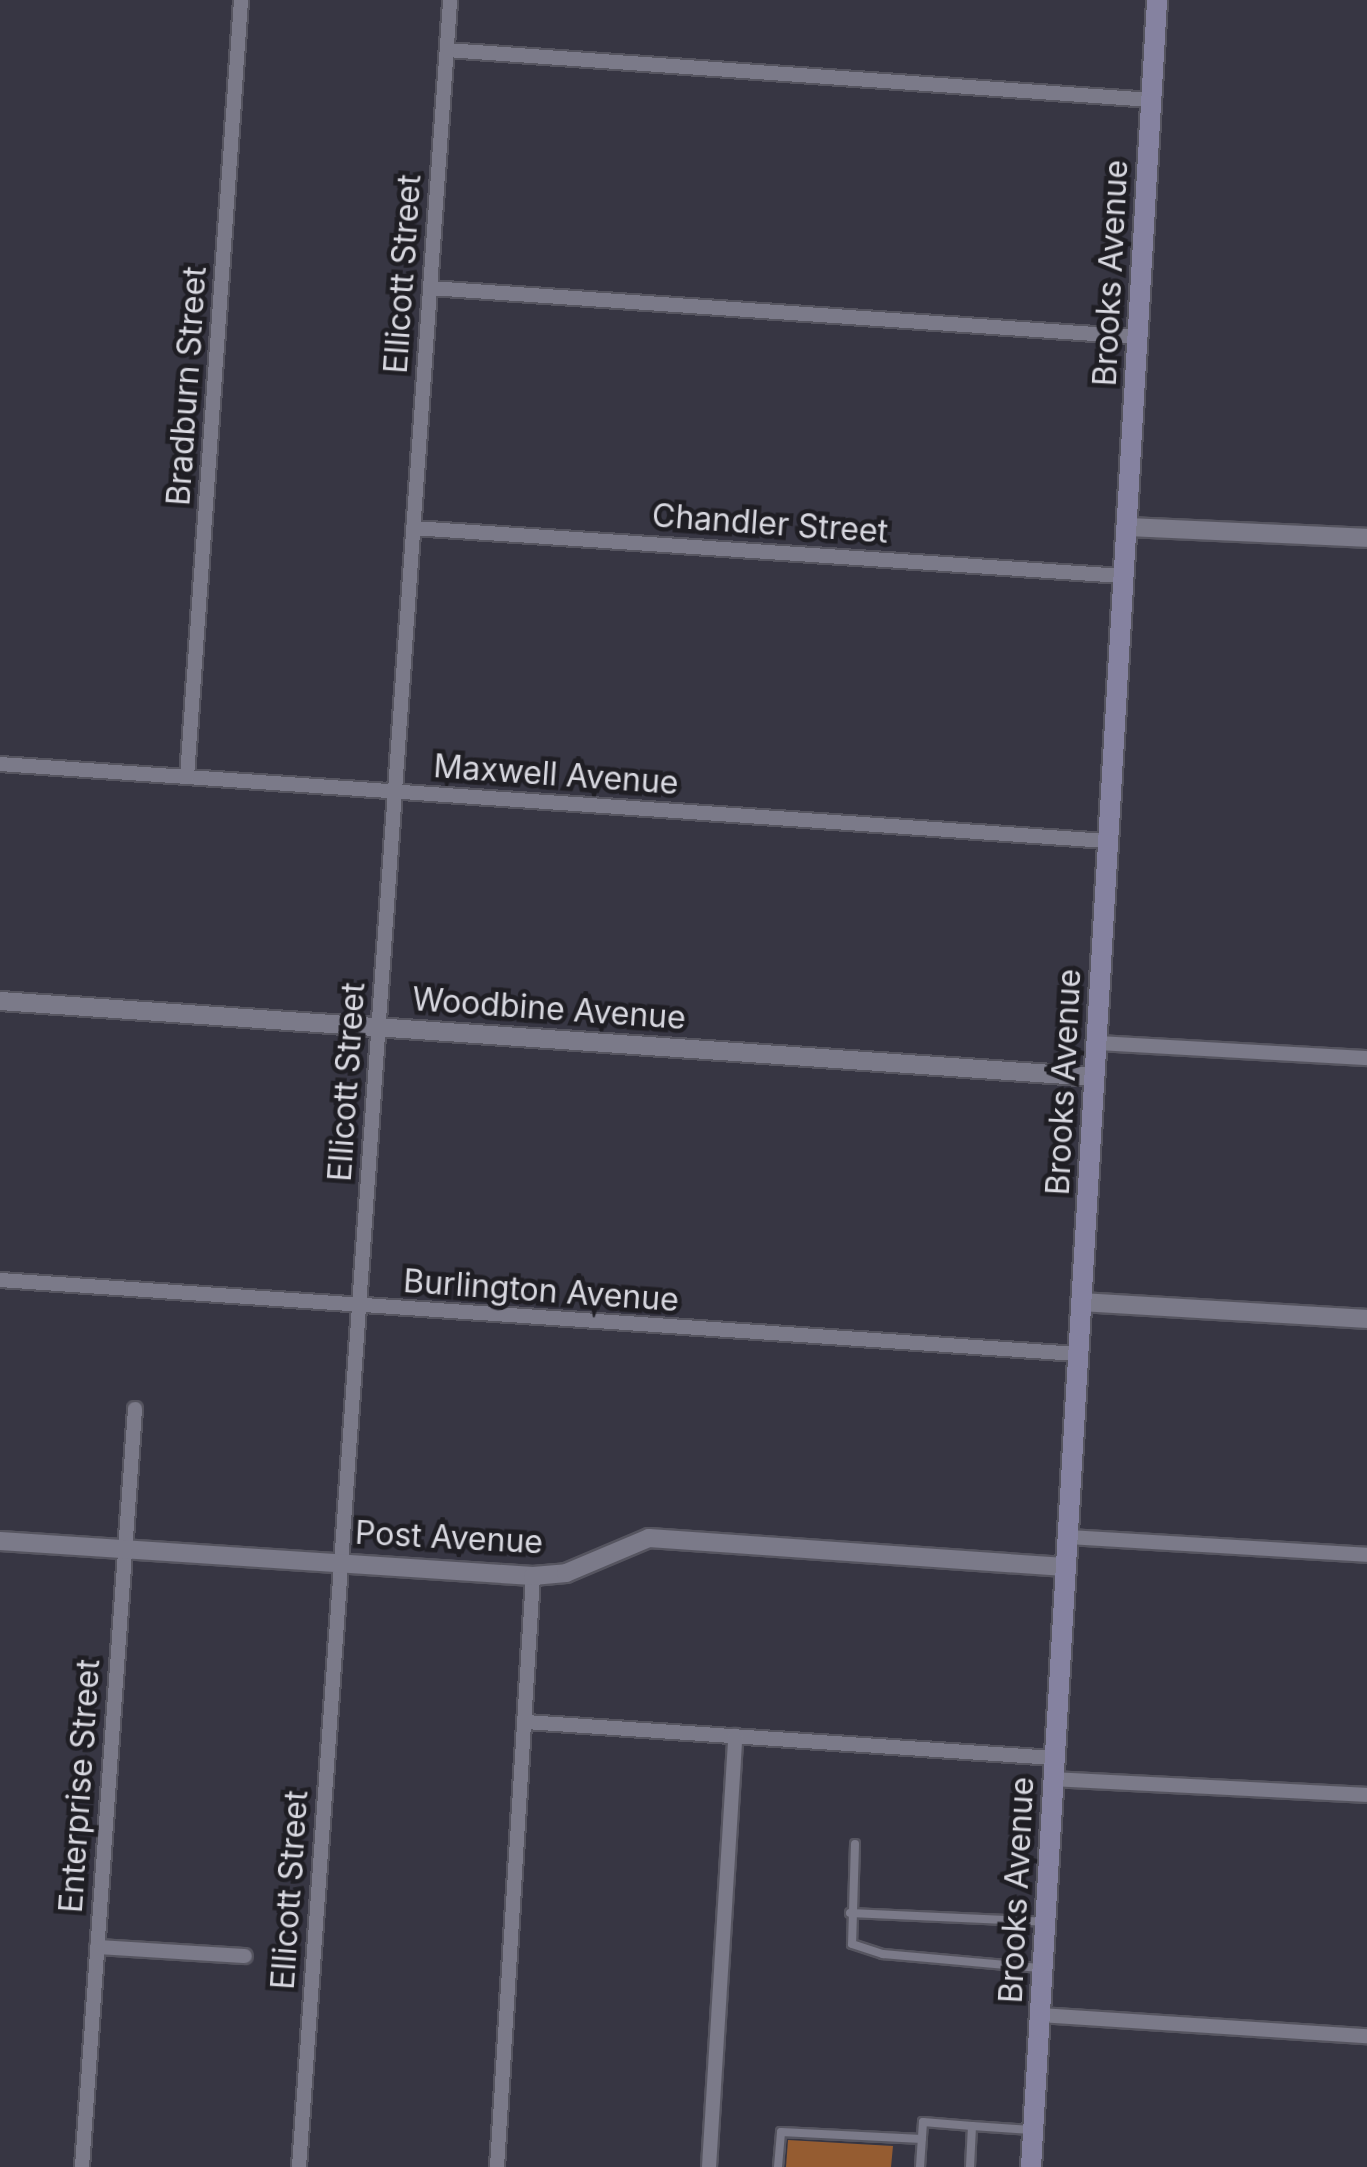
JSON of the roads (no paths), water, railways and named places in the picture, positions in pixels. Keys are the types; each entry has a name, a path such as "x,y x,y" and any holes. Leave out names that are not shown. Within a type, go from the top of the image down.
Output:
{"main road":[{"name":"Brooks Avenue","path":"1030,2167 1156,0"}],"street":[{"name":"Bradburn Street","path":"187,777 241,0"},
{"name":"Ellicott Street","path":"299,2167 450,0"},
{"path":"446,50 1151,100"},
{"path":"430,288 1137,337"},
{"path":"1126,527 1367,538"},
{"name":"Chandler Street","path":"413,528 1123,576"},
{"name":"Maxwell Avenue","path":"0,764 1108,841"},
{"name":"Woodbine Avenue","path":"0,1001 1094,1077"},
{"path":"1096,1042 1367,1058"},
{"name":"Burlington Avenue","path":"0,1280 1078,1354"},
{"path":"1081,1302 1367,1318"},
{"name":"Enterprise Street","path":"82,2167 135,1409"},
{"name":"Post Avenue","path":"0,1541 533,1576 566,1573 650,1538 1066,1567"},
{"path":"1067,1538 1367,1555"},
{"path":"497,2167 533,1576"},
{"path":"526,1722 735,1736 1367,1796"},
{"path":"709,2167 735,1736"},
{"path":"97,1947 245,1956"},
{"path":"1040,2014 1367,2036"}],"lane":[{"path":"856,1844 850,1913 852,1944 884,1954 1042,1968"},
{"path":"850,1913 1045,1922"},
{"path":"920,2167 923,2122 1033,2130"},
{"path":"970,2167 972,2126"},
{"path":"778,2167 781,2132 922,2139"}]}
